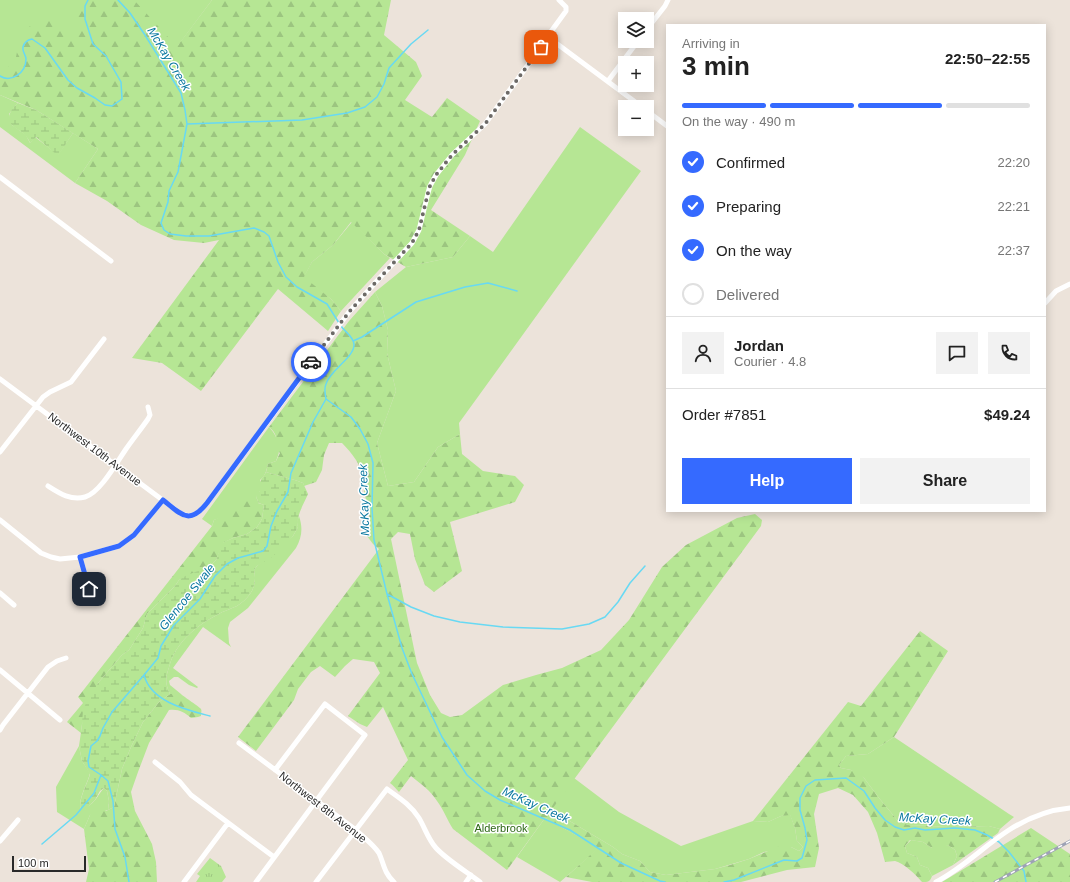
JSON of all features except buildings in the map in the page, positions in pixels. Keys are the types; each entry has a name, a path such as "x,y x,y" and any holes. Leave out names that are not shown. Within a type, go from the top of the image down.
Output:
{"street":[{"path":"559,0 566,7 566,11 547,37 546,42 556,43 633,100"},
{"path":"654,20 668,0"},
{"name":"Northwest 10th Avenue","path":"0,379 183,515 191,516 200,511 349,312 416,238 430,186 440,169 457,150 485,124 536,52 546,42"},
{"path":"608,81 633,48"},
{"path":"654,116 666,125"},
{"path":"0,178 110,261"},
{"path":"1046,303 1056,291 1070,284"},
{"path":"0,452 43,397 71,382 104,338"},
{"path":"48,486 67,497 86,497 94,493 116,465 148,419 150,415 148,407"},
{"path":"0,520 42,553 60,559 80,557 119,546 134,535 163,500"},
{"path":"80,557 89,589"},
{"path":"0,593 14,605"},
{"path":"0,730 48,667 57,661 66,658"},
{"path":"0,670 60,720"},
{"path":"256,882 365,735 325,704 275,770"},
{"name":"Northwest 8th Avenue","path":"239,743 356,830 379,854 388,876 394,882"},
{"path":"155,762 180,782 191,795 274,857"},
{"path":"316,882 387,789 415,812 420,819 429,839 436,847 480,882"},
{"path":"936,882 970,860 1004,833 1023,822 1052,811 1070,808"},
{"path":"0,841 18,820"},
{"path":"184,882 228,824"},
{"path":"466,882 471,875"}],"green space":[{"path":"0,0 212,0 144,91 0,83"},
{"path":"79,0 134,0 168,37 178,45 212,0 391,0 384,35 416,62 422,76 405,100 432,117 447,98 480,121 465,155 431,210 470,236 453,257 406,267 384,254 351,222 333,245 312,262 304,277 331,299 341,311 328,331 278,289 201,391 162,363 132,358 219,240 204,243 174,240 141,225 107,201 75,183 98,149 36,110 0,95 0,78 16,57 21,32 48,15 63,29 79,35 76,16"},
{"path":"0,95 18,103 9,114 12,125 26,135 30,143 35,137 58,155 73,133 98,149 75,183 0,127"},
{"path":"18,103 36,110 73,133 58,156 36,137 30,143 25,135 12,125 9,116"},
{"path":"580,127 641,171 459,423 460,434 438,447 414,482 388,486 377,443 396,391 387,353 388,330 382,306 375,292 406,267 453,257 470,236 493,252"},
{"path":"352,222 384,254 390,258 341,311 331,299 303,278 312,262 333,245"},
{"name":"Alderbrook","path":"375,292 382,306 388,330 387,353 396,391 377,443 388,486 414,482 438,447 460,434 462,454 483,471 515,476 524,485 515,502 450,522 462,571 434,592 425,585 415,559 410,534 398,532 391,539 417,663 430,695 441,713 450,717 462,715 503,685 562,668 601,650 629,620 662,567 686,545 737,518 755,514 762,520 761,526 550,812 563,817 622,854 640,861 650,872 666,875 715,869 749,859 780,846 791,847 799,851 803,847 797,841 795,828 790,815 781,816 768,822 753,821 848,702 861,706 920,631 948,651 894,737 868,754 846,756 839,765 841,768 859,773 898,821 908,825 950,827 989,826 1000,829 998,833 953,865 957,856 955,850 948,845 941,849 932,848 923,842 910,840 905,846 907,853 917,857 920,865 928,868 932,876 928,881 922,882 902,864 895,861 885,862 877,833 868,812 853,795 838,788 819,794 814,814 819,848 815,867 787,870 741,882 592,882 566,877 598,848 545,818 507,870 453,829 435,797 411,776 399,792 390,783 408,760 383,707 367,727 348,716 380,673 374,662 353,659 335,677 320,666 311,672 298,689 294,700 256,751 238,737 379,549 367,536 369,513 364,493 363,475 353,455 342,443 329,443 324,455 322,470 316,482 304,486 303,483 298,481 266,472 268,464 276,461 280,453 274,447 276,436 269,427 349,321"},
{"path":"269,427 276,438 279,452 276,461 268,464 265,475 260,480 260,491 256,497 259,503 250,504 232,514 214,520 212,526 202,519"},
{"path":"266,472 303,483 308,494 299,514 298,527 293,536 283,547 272,557 257,566 254,570 254,586 246,599 237,606 219,614 199,626 186,637 176,650 171,659 166,682 170,694 159,702 143,722 122,769 114,807 108,810 109,801 107,791 104,788 84,811 81,810 80,802 90,774 82,761 79,746 83,709 98,683 122,655 129,650 143,628 147,614 179,580 187,575 209,567 216,560 222,543 247,534 257,527 262,519 264,505 259,503 256,497 257,493 260,491 260,482"},
{"path":"247,501 264,505 262,519 257,527 247,534 223,543 216,560 209,567 179,580 147,614 143,628 129,650 122,655 98,683 82,724 81,733 67,722 83,703 78,697 212,526 214,520 222,516 225,510 238,511 240,505"},
{"path":"299,516 301,532 300,540 296,548 248,608 230,622 228,628 229,643 231,647 203,627 173,668 198,687 189,685 178,677 174,677 169,681 170,685 181,694 170,694 166,682 167,676 171,659 179,646 190,633 202,624 222,612 237,606 246,599 254,586 254,570 293,536 298,527 297,522"},
{"path":"170,694 181,694 201,709 201,716 191,718 181,711 169,710 149,743 131,792 135,811 152,844 156,862 157,882 86,882 89,869 84,829 90,815 94,808 101,808 106,811 114,807 122,769 143,722 159,702"},
{"path":"894,737 1014,817 1000,829 989,826 950,827 908,825 898,821 864,778 851,770 841,768 839,765 846,756 868,754"},
{"path":"79,746 82,761 90,773 80,801 81,810 92,803 104,788 107,791 109,801 108,810 90,815 84,829 57,812 56,787"},
{"path":"574,778 619,812 681,846 753,821 768,822 790,814 795,828 797,841 803,847 799,851 791,847 764,852 749,859 715,869 666,875 650,872 640,861 622,854 563,817 549,812"},
{"path":"545,818 599,848 560,882 517,857"},
{"path":"1031,828 1070,854 1070,882 942,882"},
{"path":"911,840 923,842 932,848 948,845 955,850 957,856 953,865 932,876 928,868 920,865 917,857 907,853 905,846"},
{"path":"210,858 221,866 226,877 222,882 196,882 200,876 197,874"}],"waterway":[{"name":"McKay Creek","path":"0,76 9,78 21,72 26,59 23,46 27,41 32,39 45,48 68,80 77,88 105,105 112,106 122,99 121,82 106,56 93,44 85,19 85,6 88,0"},
{"name":"McKay Creek","path":"118,0 130,13 145,35 181,93 185,110 187,124 178,172 169,191 168,202 161,223 164,230 170,234 186,236 209,236 254,228 264,232 269,236 278,262 286,277 297,287 327,304 339,323"},
{"path":"187,124 302,120 347,113 365,107 377,97 384,84 389,68 411,44 428,30"},
{"path":"353,341 362,337 416,302 465,287 488,283 517,291"},
{"name":"McKay Creek","path":"341,326 352,339 354,344 353,349 347,359 328,379 325,387 326,399 351,417 360,429 368,444 373,463 372,508 374,540 387,594 402,648 412,674 442,737 467,775 485,791 500,800 570,830 621,863 665,882"},
{"name":"Glencoe Swale","path":"129,882 125,857 115,829 113,801 108,781 89,767 88,761 91,746 97,741 112,712 158,658 161,646 174,625 200,599 215,576 227,564 238,558 263,551 267,546 271,526 277,511 288,492 291,473 313,422 326,399"},
{"path":"387,594 411,607 434,616 460,622 503,627 562,629 589,624 605,617 618,602 630,583 645,566"},
{"path":"144,675 154,692 162,698 181,708 210,716"},
{"path":"42,844 76,815 94,793 101,775"},
{"name":"McKay Creek","path":"724,882 734,880 784,860 797,861 802,858 807,840 800,810 800,798 806,786 815,780 846,778 864,791 885,820 895,827 904,830 915,828 925,830 955,828 975,830 987,835 999,842 1009,852 1024,871 1026,882"}],"railway":[{"path":"995,882 1070,841"}],"way so far":[{"path":"311,362 349,312 416,238 430,186 436,175 452,155 485,124 541,47"}],"route":[{"path":"89,589 80,557 119,546 134,535 163,500 186,516 194,515 200,511 311,362"}]}
